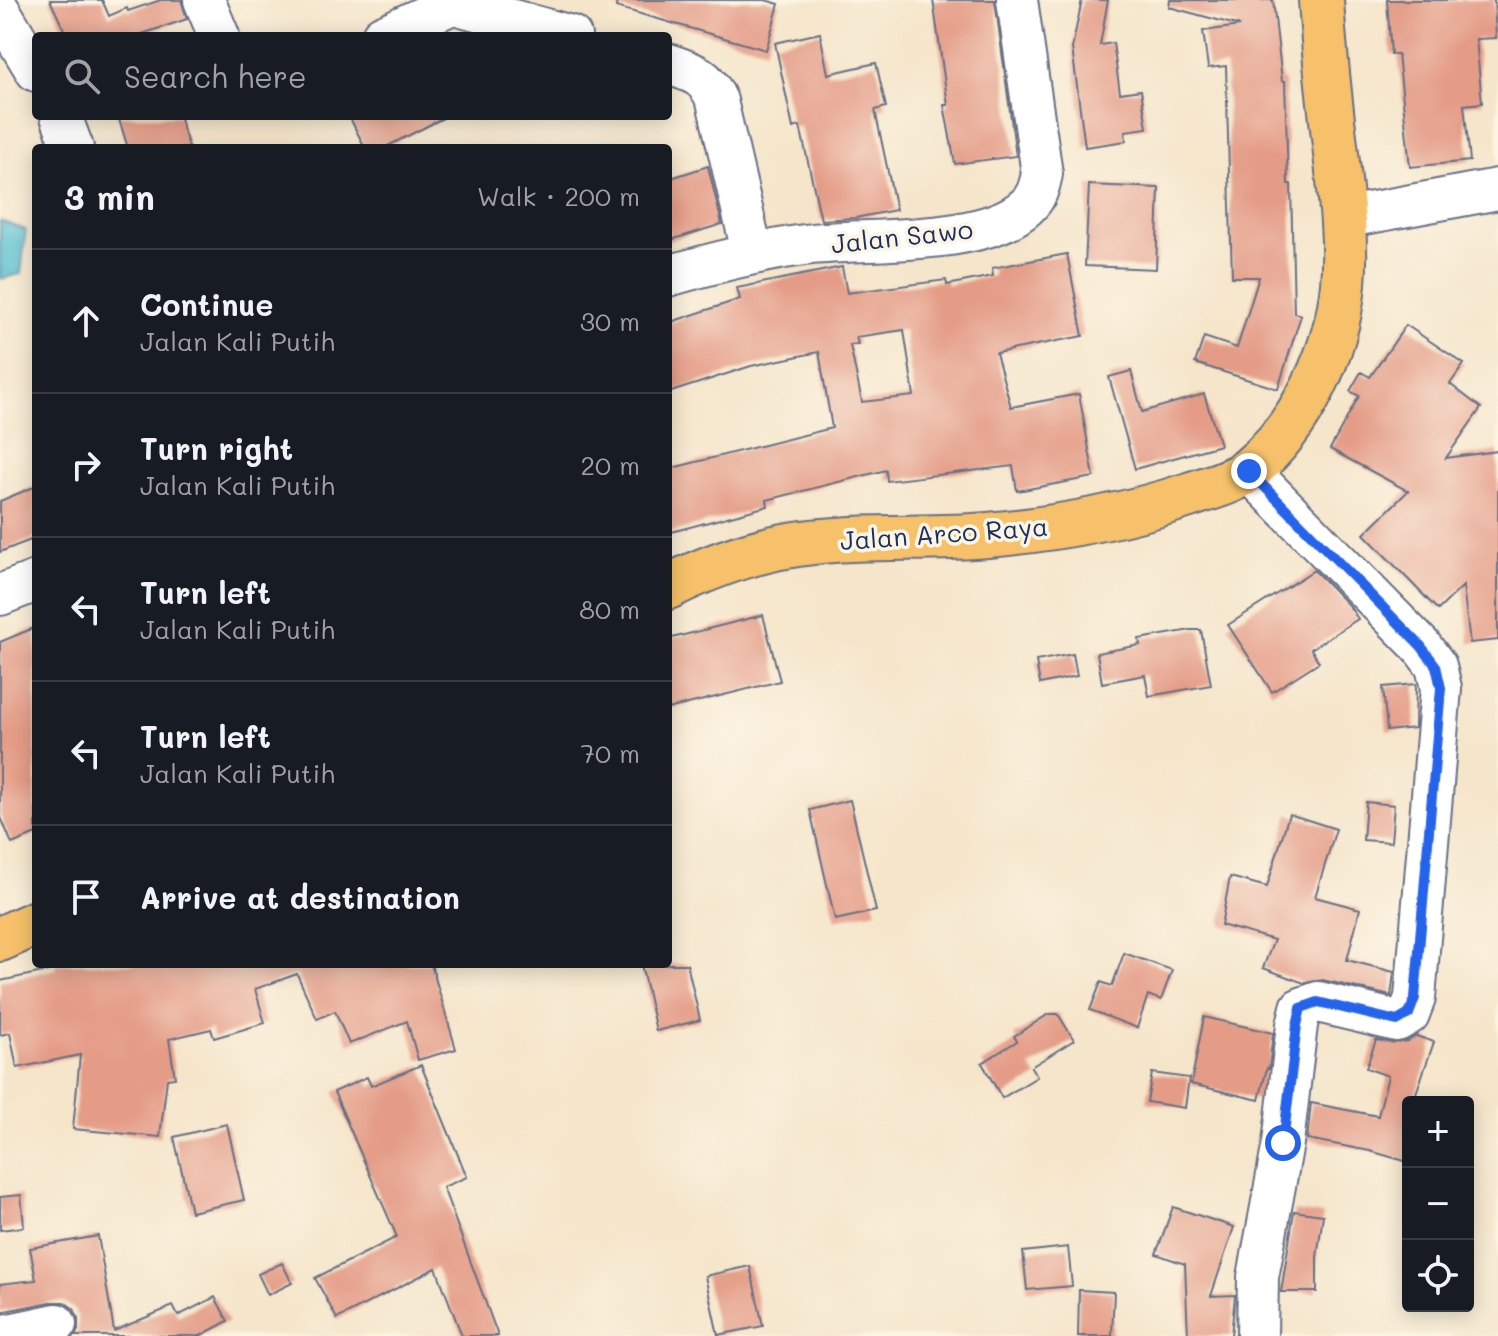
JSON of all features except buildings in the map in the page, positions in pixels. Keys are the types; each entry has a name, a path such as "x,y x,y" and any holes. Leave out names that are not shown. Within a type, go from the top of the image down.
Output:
{"main road":[{"name":"Jalan Arco Raya","path":"672,585 734,561 809,542 988,535 1138,510 1221,484 1249,471 1281,436 1313,388 1328,352 1343,282 1342,218 1321,0"},
{"path":"0,939 32,925"}],"street":[{"path":"204,0 217,32"},
{"name":"Jalan Sawo","path":"672,275 752,252 967,232 1011,218 1027,206 1038,193 1042,174 1017,0"},
{"path":"389,32 447,1 557,32"},
{"path":"0,11 32,64"},
{"path":"672,66 710,84 717,101 752,252"},
{"path":"62,120 72,144"},
{"path":"1342,218 1498,189"},
{"path":"1249,471 1421,646 1436,666 1441,688 1415,998 1409,1014 1397,1021 1318,1002 1301,1008 1281,1157 1258,1277 1257,1336"},
{"path":"0,595 32,583"},
{"path":"0,1336 56,1324"}],"water":[{"path":"0,221 26,230 21,274 0,279"}],"route":[{"path":"1249,471 1384,612 1421,646 1436,666 1441,688 1415,998 1409,1014 1397,1021 1318,1002 1301,1008 1283,1143"}]}
